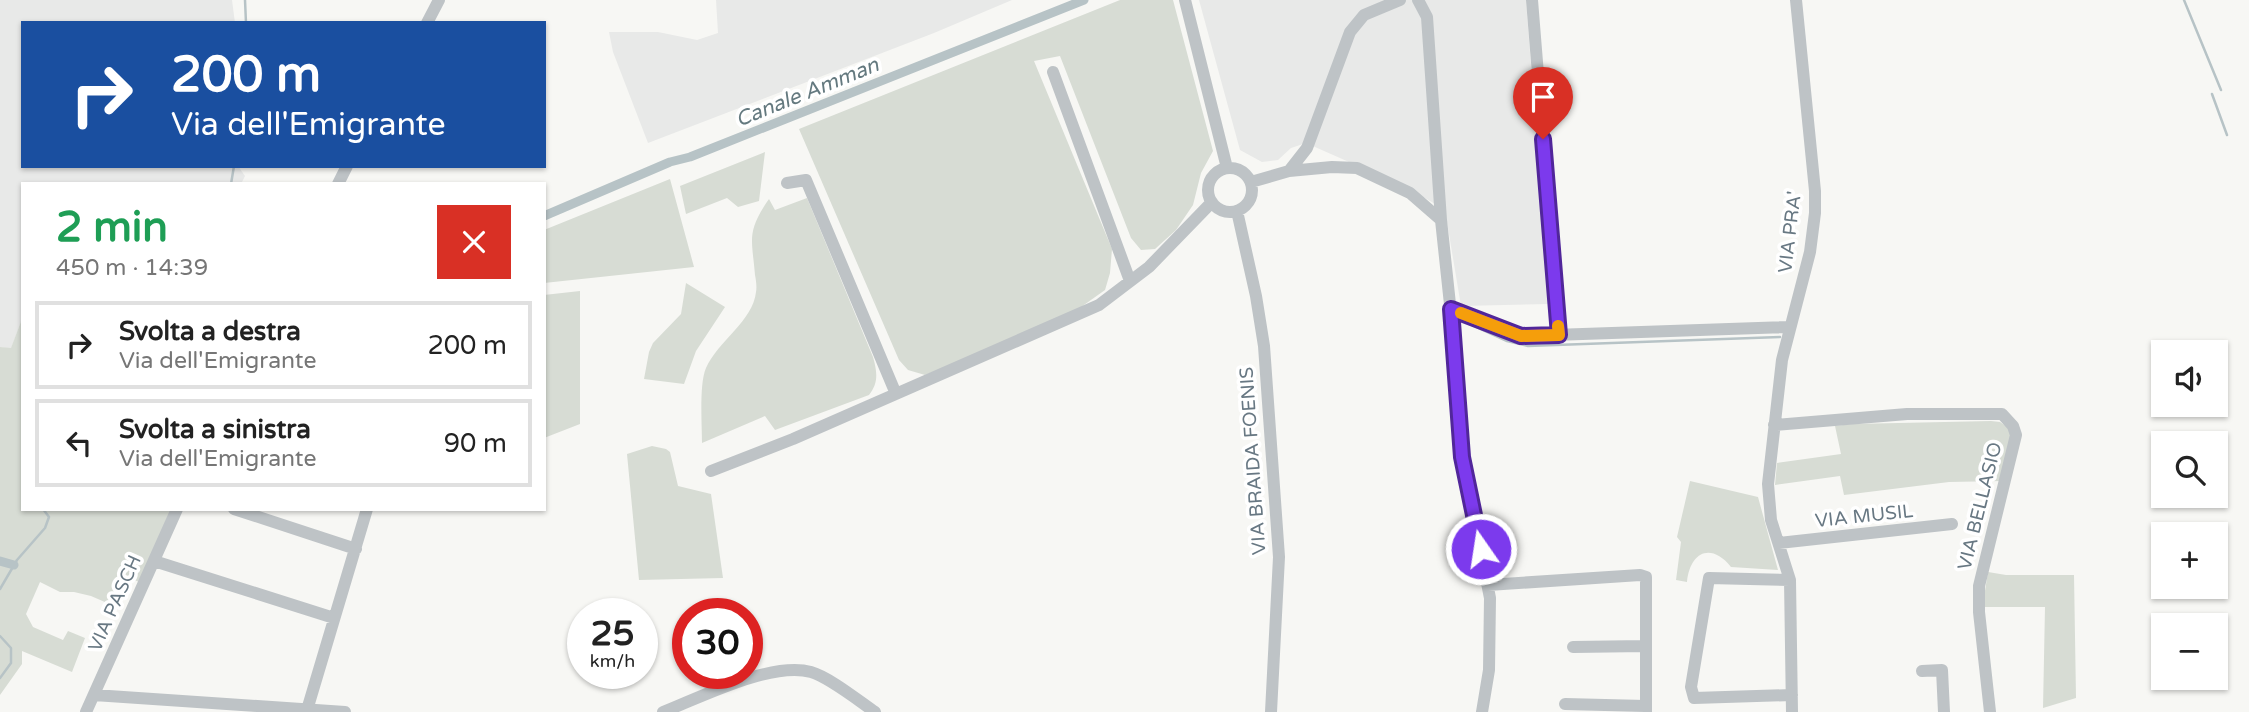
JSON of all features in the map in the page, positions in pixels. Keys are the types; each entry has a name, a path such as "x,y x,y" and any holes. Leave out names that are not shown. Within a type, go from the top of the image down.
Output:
{"street":[{"path":"428,21 439,0"},
{"path":"1185,0 1227,168"},
{"path":"1289,171 1307,148 1350,32 1364,15 1400,0"},
{"path":"1418,0 1427,17 1441,220 1451,309 1462,457 1488,585 1491,645 1482,712"},
{"path":"1532,0 1559,335"},
{"name":"VIA PRA'","path":"1774,425 1782,360 1810,252 1815,213 1796,0"},
{"path":"1053,72 1130,281"},
{"path":"1251,182 1289,171 1332,167 1357,168 1410,192 1441,220"},
{"path":"1227,168 1241,171 1251,182 1249,202 1237,211 1224,211 1212,202 1208,192 1216,173 1227,168"},
{"path":"787,183 806,180 896,394"},
{"path":"711,471 793,439 1099,305 1149,267 1212,202"},
{"name":"VIA BRAIDA FOENIS","path":"1237,211 1264,346 1279,556 1272,712"},
{"path":"1451,309 1521,336 1789,327"},
{"name":"VIA BELLASIO","path":"1774,425 1907,414 2002,414 2012,426 2016,435 2013,453 1993,522 1979,586 1979,612 1990,712"},
{"path":"1774,425 1768,499 1771,520 1790,580 1792,712"},
{"name":"VIA PASCH","path":"86,712 176,511"},
{"path":"240,511 356,549"},
{"path":"307,710 366,511"},
{"name":"VIA MUSIL","path":"1779,543 1952,524"},
{"path":"154,561 334,618"},
{"path":"1488,585 1640,575 1646,577 1646,709 1565,705"},
{"path":"1790,580 1709,578 1691,687 1693,698 1791,695"},
{"path":"1573,647 1645,646"},
{"path":"663,712 771,672 790,669 813,672 875,712"},
{"path":"1922,671 1942,670 1944,712"},
{"path":"93,695 345,712"}],"shaded area":[{"path":"0,0 232,0 235,21 21,21 21,168 239,168 245,176 242,182 21,182 21,322 11,349 0,347"},
{"path":"716,0 1012,0 934,33 648,143 613,52 609,32 658,32 697,40 718,33"},
{"path":"1120,0 1173,0 1213,151 1201,173 1193,205 1176,230 1155,249 1141,250 1131,238 1060,56 1034,61 1112,249 1105,290 1060,322 925,375 908,370 899,360 799,129"},
{"path":"1199,0 1526,0 1549,304 1461,306 1445,210 1410,189 1306,143 1291,148 1278,160 1262,162 1240,150"},
{"path":"765,152 759,201 738,207 727,198 686,214 680,186"},
{"path":"670,179 694,267 546,283 546,229"},
{"path":"807,198 873,357 876,372 874,386 869,395 775,430 765,416 702,443 702,394 706,368 711,358 749,312 756,292 752,236 757,220 769,199 775,210"},
{"path":"686,283 725,307 696,351 684,384 644,379 653,343 681,314"},
{"path":"580,291 580,424 546,437 546,295"},
{"path":"21,321 21,511 170,511 139,582 127,577 114,606 91,596 60,592 40,582 26,614 33,627 63,640 68,631 85,638 72,672 22,651 22,664 0,695 0,347 11,348"},
{"path":"2000,422 2010,429 2012,437 2002,481 1949,482 1844,495 1840,476 1775,485 1777,463 1841,454 1835,426"},
{"path":"652,446 670,452 678,486 711,494 723,578 639,580 627,454"},
{"path":"1690,481 1758,497 1778,570 1731,567 1723,559 1709,553 1697,557 1692,563 1687,582 1676,580 1681,542 1677,537"},
{"path":"1988,572 2006,575 2074,575 2076,698 2043,708 2045,607 1984,607"}],"waterway":[{"path":"245,0 246,21"},
{"name":"Canale Amman","path":"546,215 670,162 690,157 1084,0"},
{"path":"2184,0 2221,90"},
{"path":"2212,94 2227,135"},
{"path":"231,182 234,168"},
{"path":"1470,324 1507,341 1528,346 1780,337"},
{"path":"0,589 17,560 45,528 49,517 44,511"},
{"path":"0,561 14,565"},
{"path":"0,636 11,648 11,663 0,678"}],"slow traffic":[{"path":"1461,313 1521,336 1559,335 1558,326"}],"route":[{"path":"1481,549 1462,457 1451,309 1521,336 1559,335 1543,139"}]}
